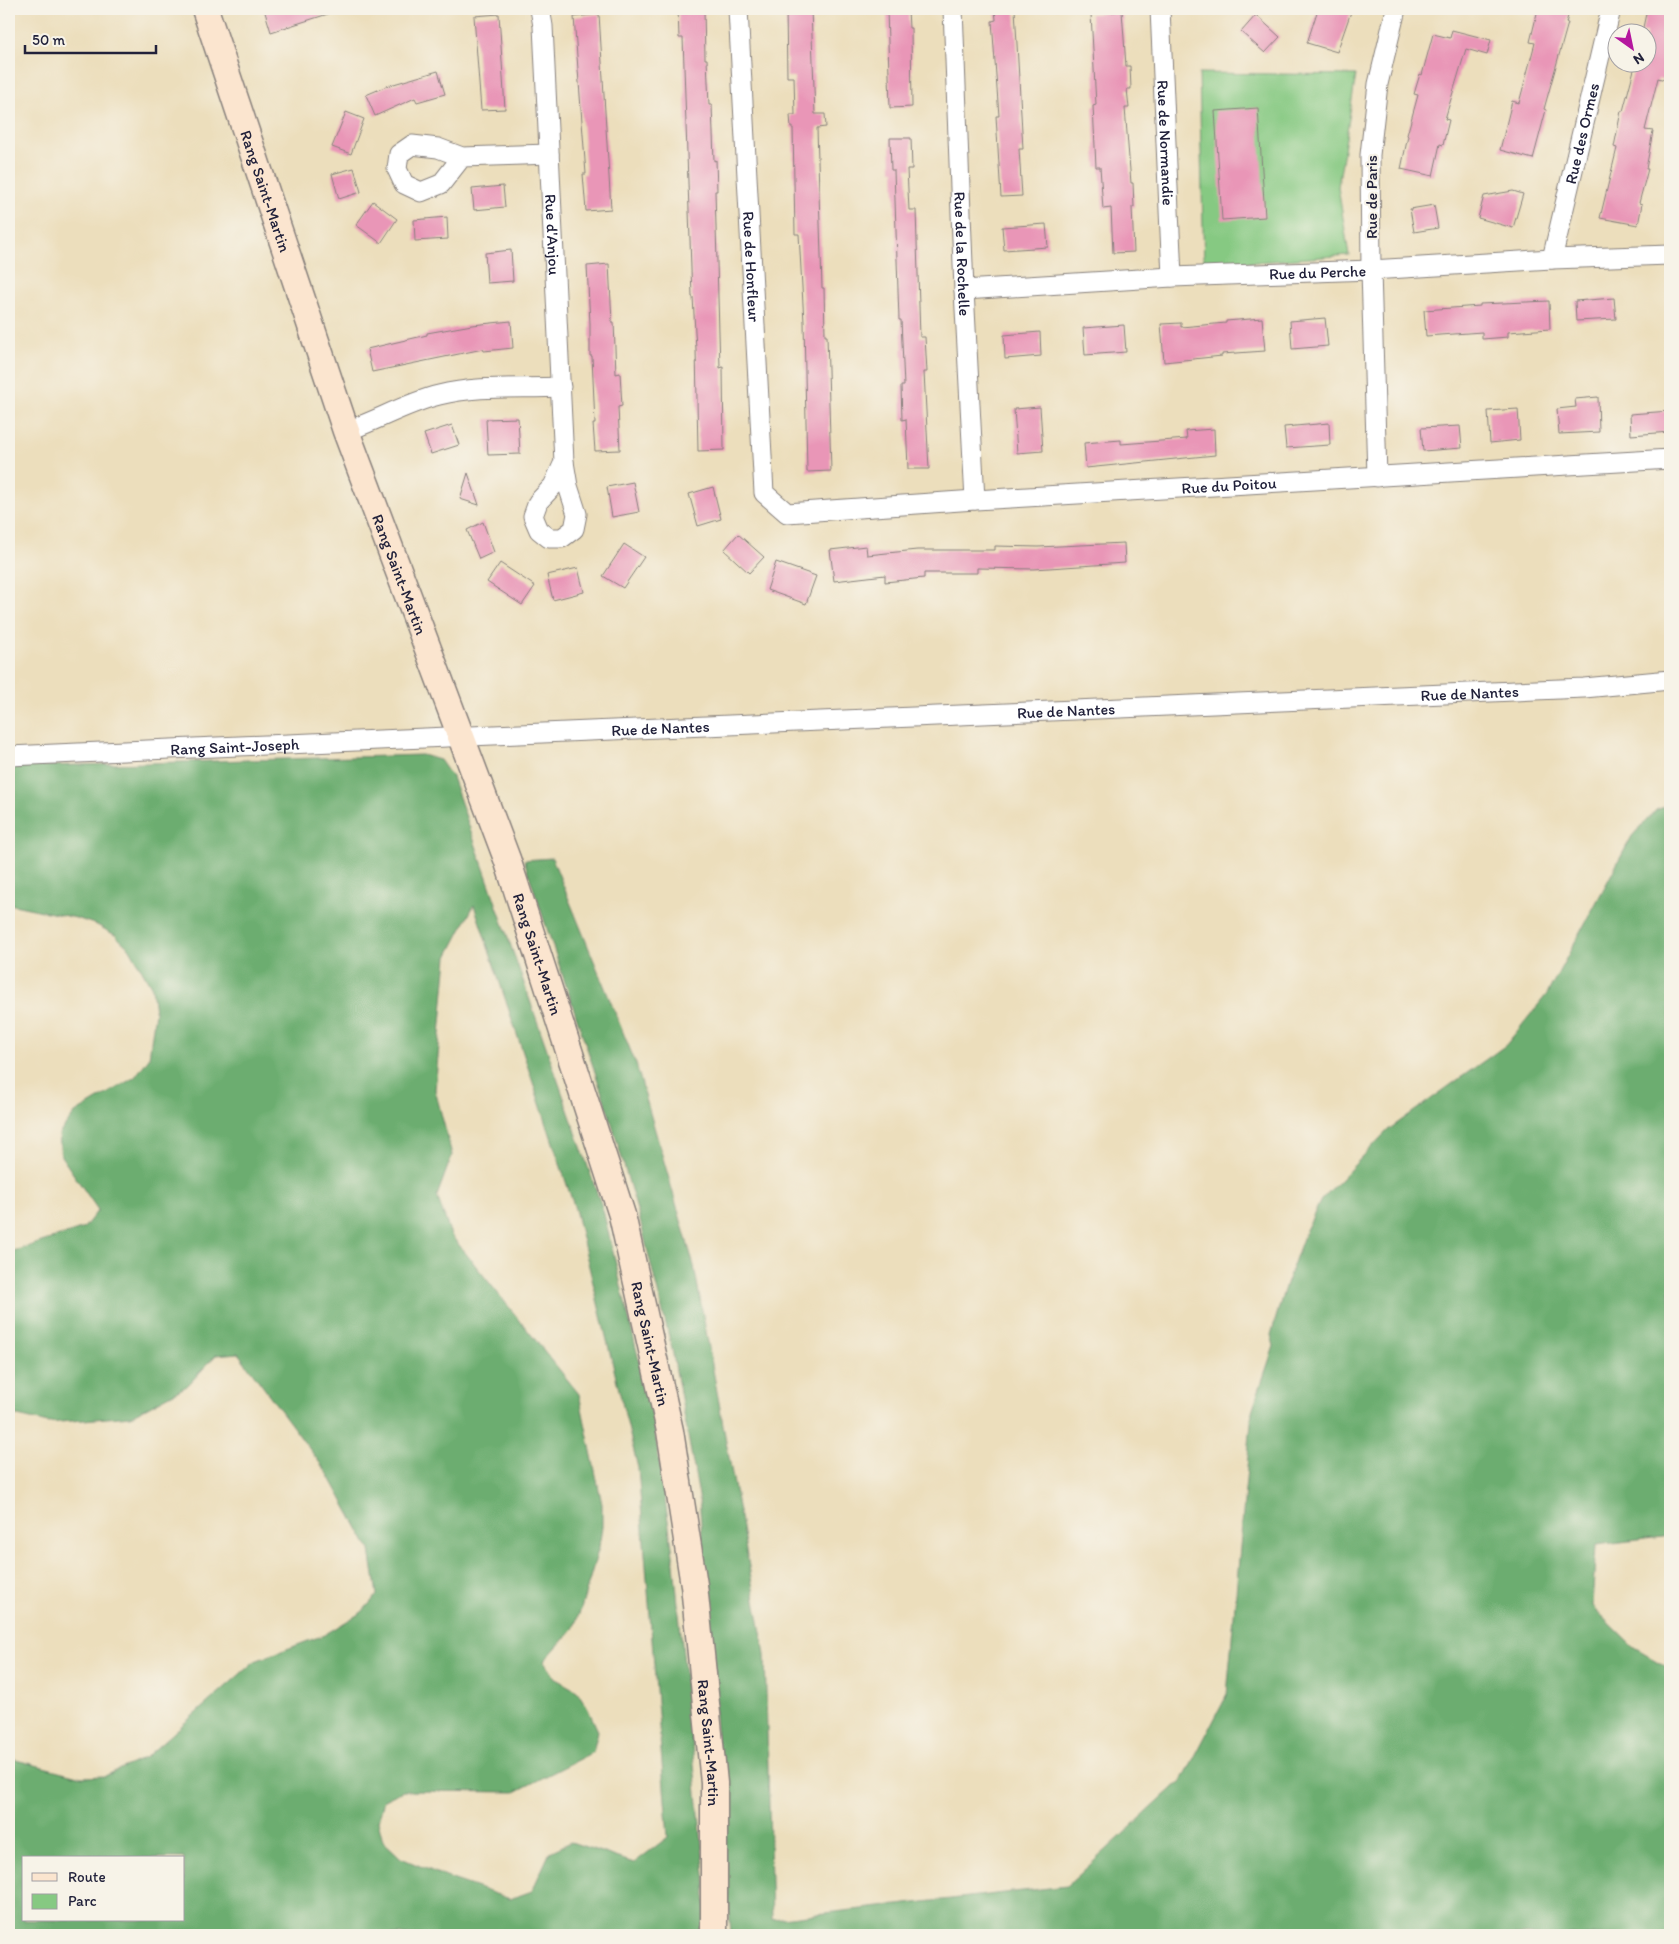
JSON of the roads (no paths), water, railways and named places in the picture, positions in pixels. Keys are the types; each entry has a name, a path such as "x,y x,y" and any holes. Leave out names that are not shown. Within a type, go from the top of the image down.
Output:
{"street":[{"name":"Rang Saint-Martin","path":"205,9 346,430 507,860 622,1215 670,1431 694,1585 714,1783 714,1935"},
{"name":"Rue d'Anjou","path":"540,9 543,26 564,462"},
{"name":"Rue de Honfleur","path":"738,9 764,493 787,513"},
{"name":"Rue de la Rochelle","path":"953,9 964,290 975,500"},
{"name":"Rue de Normandie","path":"1160,9 1172,277"},
{"name":"Rue de Paris","path":"1377,477 1370,155 1378,84 1396,9"},
{"name":"Rue des Ormes","path":"1552,259 1611,9"},
{"path":"462,157 549,154"},
{"name":"Rue du Perche","path":"964,290 1172,277 1371,270 1552,259 1670,255"},
{"path":"346,430 363,426 407,406 438,395 468,390 561,387"},
{"name":"Rue du Poitou","path":"787,513 975,500 1670,459"},
{"name":"Rue de Nantes","path":"462,738 1584,688 1670,680"},
{"name":"Rang Saint-Joseph","path":"9,756 462,738"}]}
